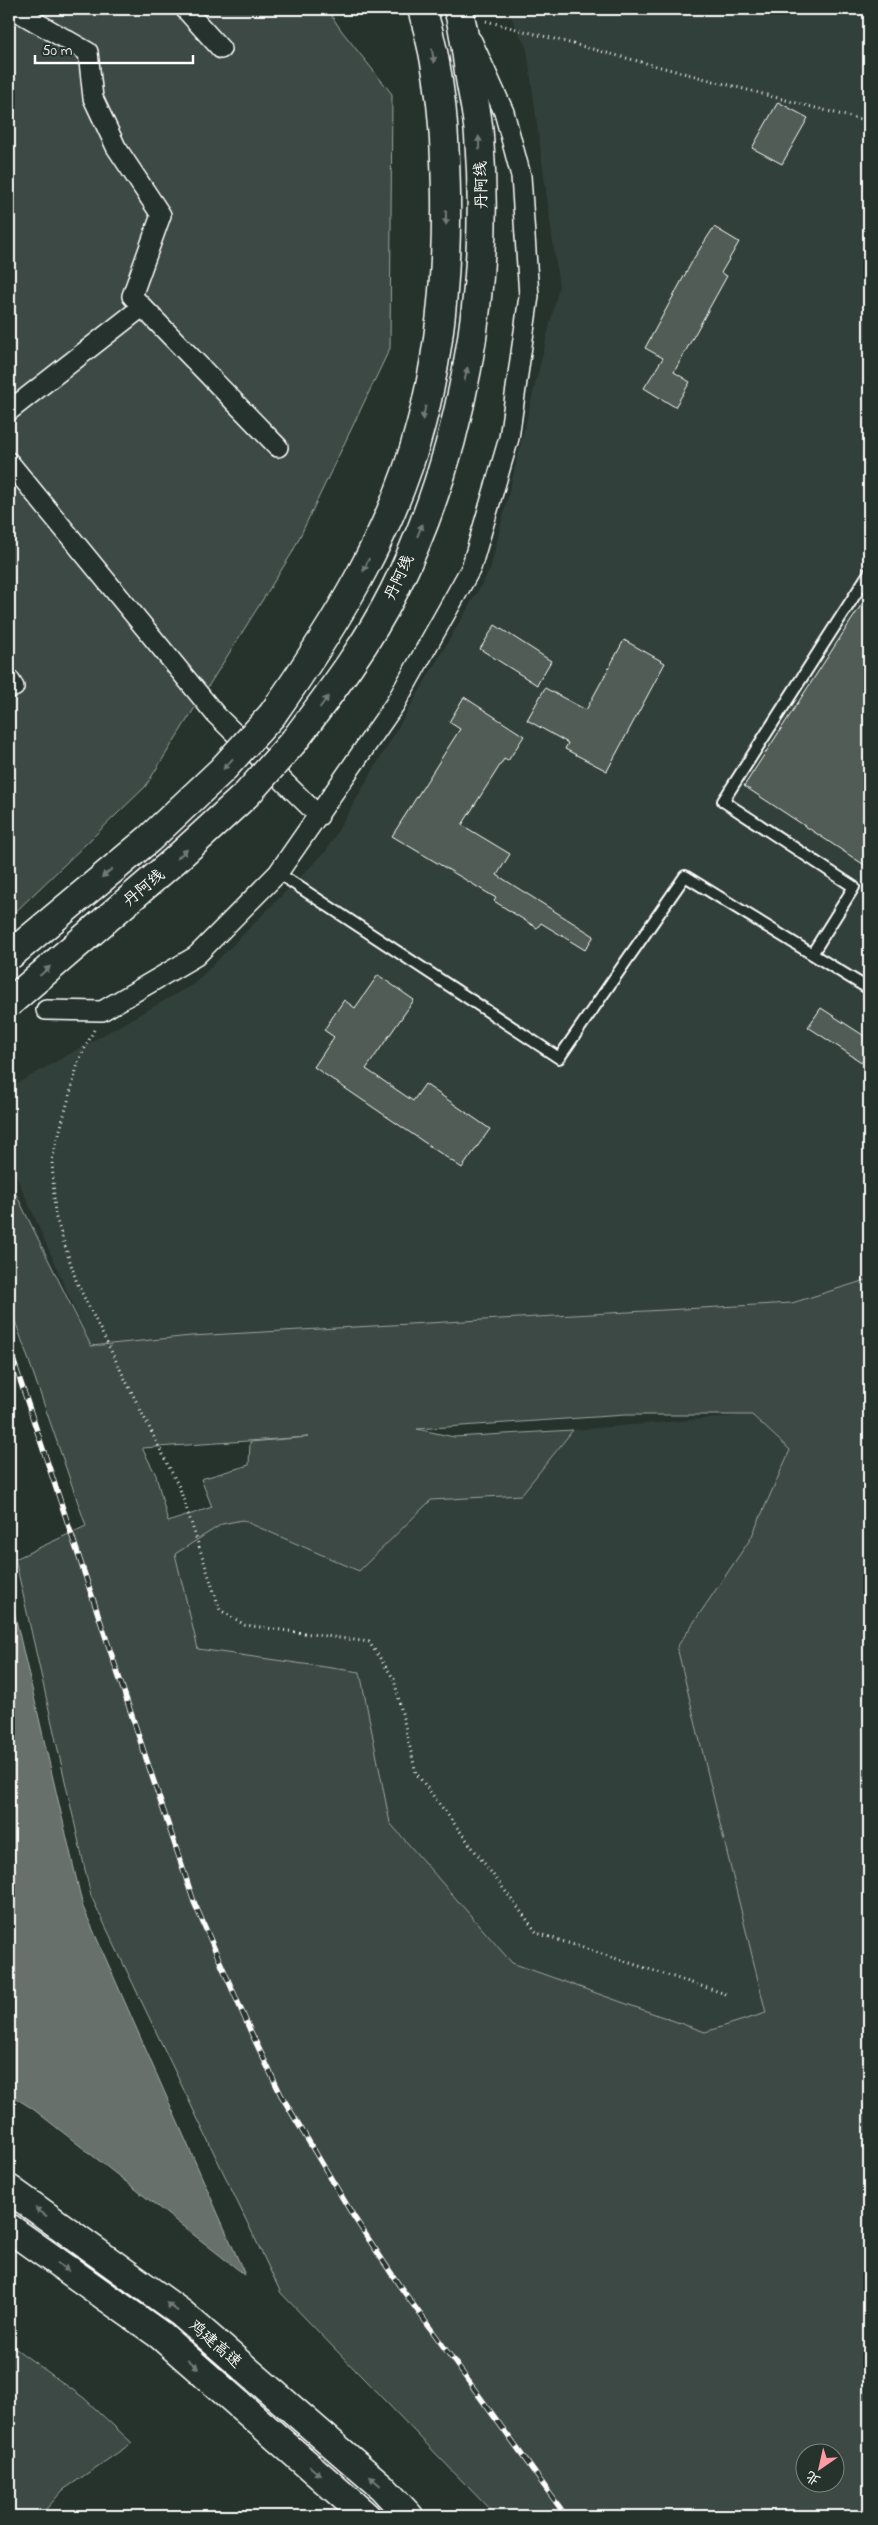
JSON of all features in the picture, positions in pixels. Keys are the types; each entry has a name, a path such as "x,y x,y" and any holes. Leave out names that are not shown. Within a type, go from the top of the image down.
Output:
{"highway":[{"name":"丹阿线","path":"9,956 149,839 222,770 272,715 317,651 361,576 397,494 423,416 438,341 446,227 445,128 429,30 422,9"},
{"name":"丹阿线","path":"9,1004 240,801 294,740 347,671 394,591 425,517 452,436 471,349 482,239 479,135 458,11"},
{"name":"鸡建高速","path":"9,2189 181,2313 382,2487 409,2516"},
{"name":"鸡建高速","path":"9,2228 160,2336 366,2516"}],"street":[{"path":"13,9 88,52 93,98 116,147 161,215 132,296 278,447"},
{"path":"185,9 220,49"},
{"path":"46,1010 102,1011 196,956 278,873 396,704 470,568 508,438 529,296 521,176 504,112 458,11"},
{"path":"9,412 142,307"},
{"path":"9,462 216,715 319,816"}],"lane":[{"path":"812,954 854,886 723,801 869,573"},
{"path":"278,873 559,1058 685,876 869,989"}],"path":[{"path":"458,11 869,122"},
{"path":"102,1011 79,1060 52,1160 55,1215 77,1283 180,1489 220,1610 245,1625 369,1642 394,1679 416,1773 538,1934 729,1995"}],"shaded area":[{"path":"9,9 327,9 341,30 392,94 390,348 292,553 145,787 9,918"},
{"path":"507,9 869,9 869,1279 792,1303 191,1336 91,1346 9,1159 9,1088 194,984 326,851 490,570 559,287 527,49"},
{"path":"9,1180 91,1346 191,1336 792,1303 869,1279 869,2516 496,2516 281,2293 91,1896 15,1559 86,1526 9,1303","holes":["625,1415 752,1415 790,1450 751,1538 677,1647 766,2013 705,2032 512,1963 390,1823 360,1672 198,1649 175,1554 222,1524 242,1520 359,1571 431,1500 521,1495 573,1430 454,1437 417,1429","308,1437 250,1442 249,1465 201,1479 212,1507 168,1522 156,1475 142,1448"]},
{"path":"752,1415 790,1450 751,1538 677,1647 766,2013 705,2033 512,1963 390,1823 360,1672 198,1649 175,1553 222,1524 242,1520 359,1571 431,1500 521,1495 573,1430"},
{"path":"9,1590 83,1907 245,2275 33,2109 9,2094"},
{"path":"9,2344 84,2398 132,2443 63,2490 40,2516 9,2516"}],"building":[{"path":"778,102 808,118 782,164 752,148"},
{"path":"714,227 739,242 721,273 727,276 674,372 690,382 675,407 644,388 663,358 645,348 694,258"},
{"path":"869,593 869,868 744,786"},
{"path":"495,625 551,661 537,685 480,649"},
{"path":"624,640 665,663 607,771 565,749 568,743 527,720 545,688 586,710"},
{"path":"464,697 524,736 508,761 504,759 462,825 510,854 497,875 594,936 585,950 541,923 537,928 494,901 496,898 392,836 460,729 449,722"},
{"path":"378,975 414,1000 366,1069 413,1101 425,1084 490,1129 462,1168 314,1067 334,1037 324,1030 344,1000 355,1008"},
{"path":"821,1008 869,1039 869,1067 808,1027"}],"railway":[{"path":"9,1347 194,1902 250,2030 281,2095 354,2217 399,2285 566,2516"}]}
